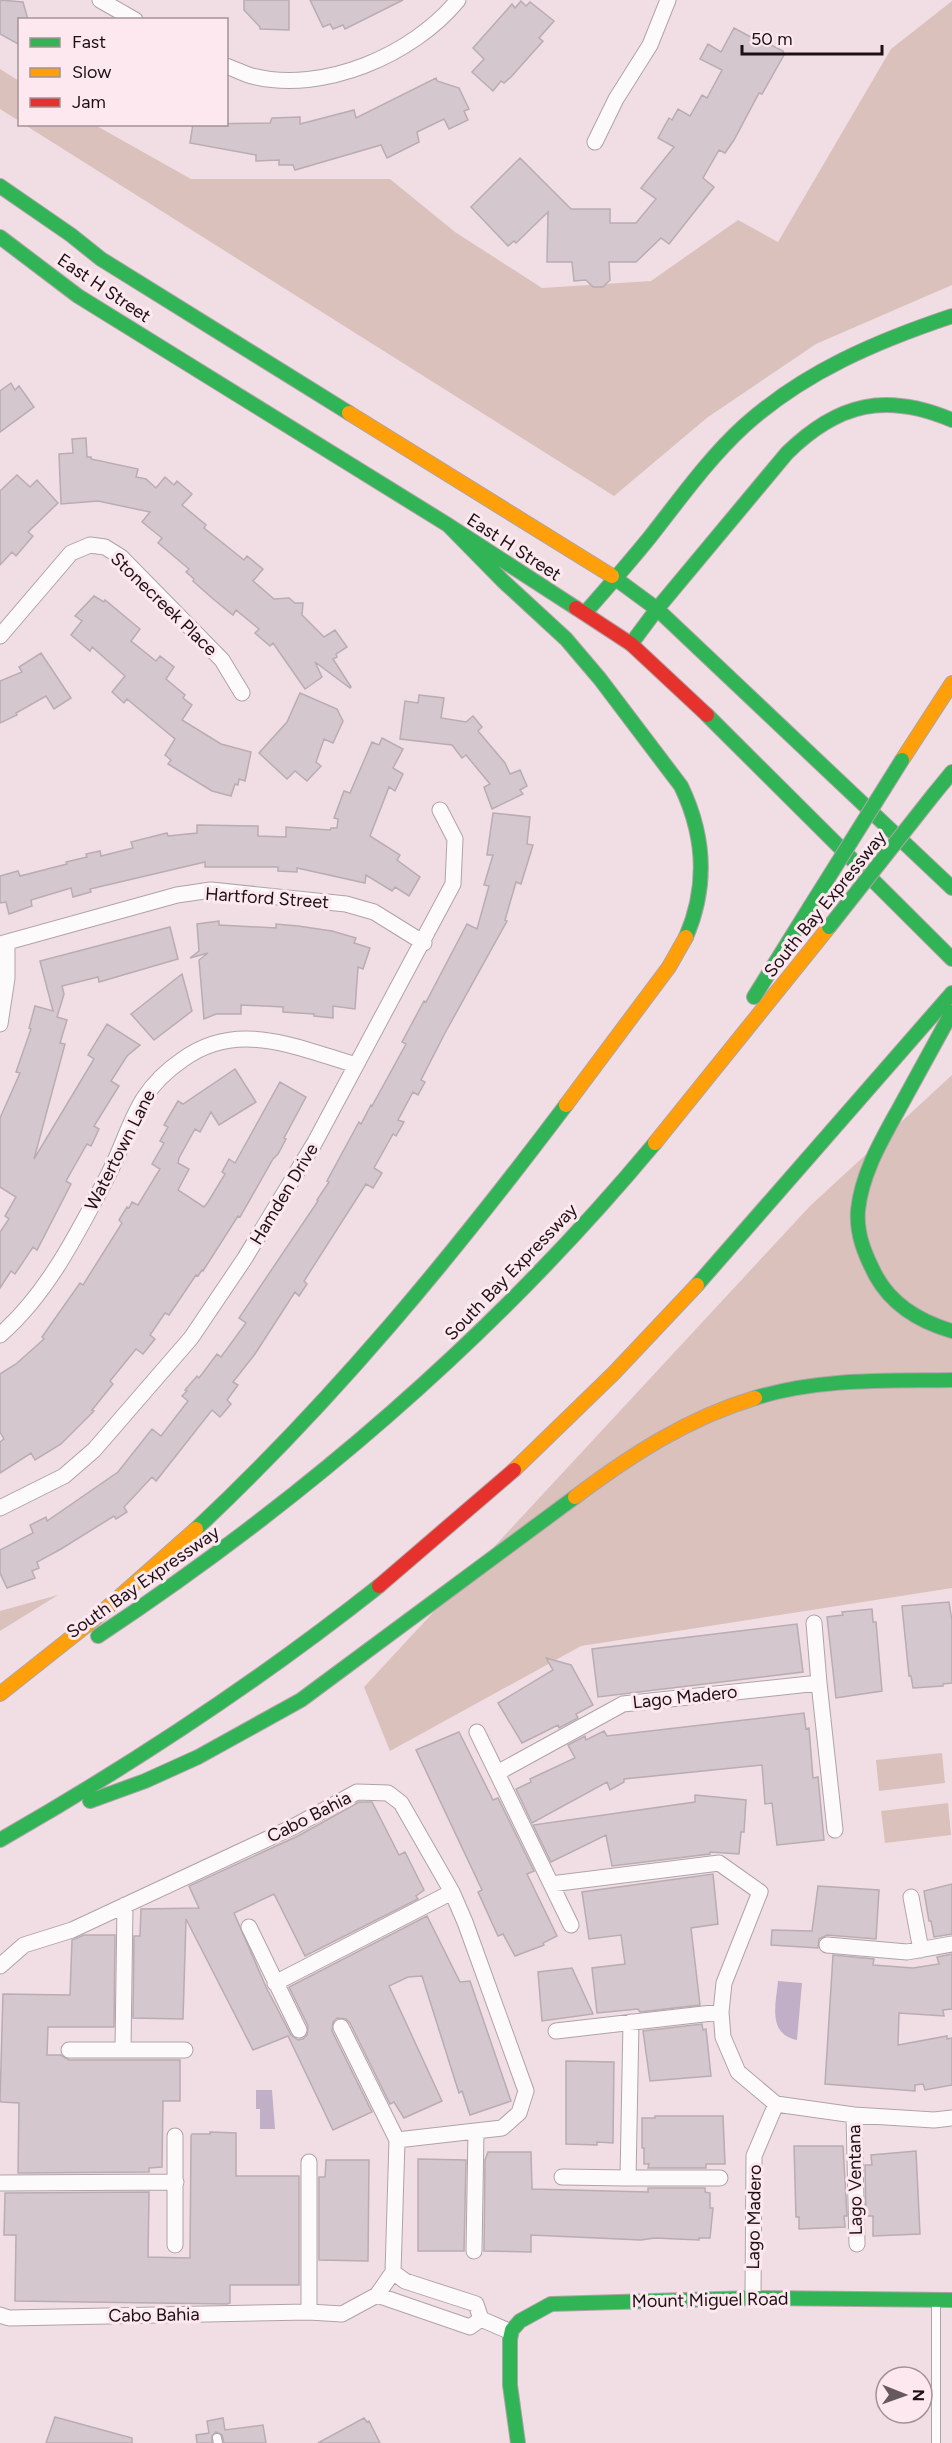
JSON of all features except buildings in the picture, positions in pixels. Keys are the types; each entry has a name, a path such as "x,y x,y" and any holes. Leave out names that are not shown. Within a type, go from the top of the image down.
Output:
{"main road":[{"name":"East H Street","path":"0,186 71,235 101,260 615,579 657,609 952,888"},
{"name":"East H Street","path":"0,237 78,296 448,525 631,644 681,690 952,959"},
{"path":"585,613 715,454 757,414 829,364 882,339 952,316"},
{"path":"631,644 657,609 798,440 825,420 855,408 888,404 918,408 952,420"},
{"path":"0,1695 96,1617 204,1522 344,1380 472,1227 669,967 688,934 699,897 702,859 695,822 681,786 600,679 566,639 503,581 448,525"},
{"path":"685,1107 952,683"},
{"name":"South Bay Expressway","path":"0,1695 105,1632 222,1550 306,1485 459,1352 543,1268 639,1162 952,772"},
{"path":"0,1840 167,1739 285,1657 399,1569 508,1475 662,1323 952,993"},
{"path":"952,1012 867,1167 859,1197 859,1229 867,1260 883,1288 894,1300 920,1319 952,1331"},
{"path":"44,1814 113,1794 153,1778 210,1752 265,1722 310,1694 620,1463 672,1431 728,1406 787,1390 848,1382 952,1380"},
{"name":"Mount Miguel Road","path":"511,2332 526,2315 551,2304 753,2298 952,2300"},
{"path":"511,2332 509,2366 518,2443"}],"street":[{"path":"100,0 132,18"},
{"path":"228,67 252,76 277,79 310,78 351,70 389,54 418,37 436,23 458,0"},
{"path":"596,142 616,99 650,45 668,0"},
{"name":"Stonecreek Place","path":"0,636 71,553 90,545 105,547 121,557 222,660 242,693"},
{"name":"Hamden Drive","path":"0,1508 64,1476 94,1450 191,1338 245,1258 299,1169 453,884 455,839 440,810"},
{"name":"Hartford Street","path":"3,943 177,895 211,890 346,904 374,912 423,943"},
{"path":"0,1024 7,978 3,943"},
{"name":"Watertown Lane","path":"0,1335 38,1295 52,1275 107,1179 133,1116 148,1090 168,1069 198,1049 244,1039 273,1041 356,1065"},
{"path":"814,1623 835,1830"},
{"name":"Lago Madero","path":"497,1773 623,1704 819,1683"},
{"path":"477,1732 571,1925"},
{"name":"Cabo Bahia","path":"0,1966 24,1945 72,1930 293,1827 357,1792 388,1792 401,1803 452,1892 481,1963 526,2091 519,2114 502,2128 397,2140"},
{"path":"551,1884 719,1863 760,1892 724,1983 723,2037 738,2072 776,2104"},
{"path":"275,1983 452,1892"},
{"path":"911,1898 921,1950"},
{"path":"123,2049 125,1905"},
{"path":"249,1927 299,2030"},
{"path":"827,1945 907,1952 952,1944"},
{"path":"556,2031 722,2012"},
{"path":"628,2178 631,2022"},
{"path":"341,2027 397,2140 393,2272 405,2281 476,2304 481,2319 511,2332"},
{"path":"69,2050 185,2050"},
{"name":"Lago Madero","path":"753,2298 754,2156 776,2104"},
{"name":"Lago Ventana","path":"776,2104 854,2115 934,2120 952,2118"},
{"name":"Lago Ventana","path":"854,2115 857,2244"},
{"path":"474,2251 476,2131"},
{"path":"175,2136 175,2245"},
{"path":"309,2162 309,2312"},
{"path":"562,2177 720,2178"},
{"path":"0,2183 176,2182"},
{"name":"Cabo Bahia","path":"0,2315 9,2318 309,2312 342,2314 377,2295 393,2272"},
{"path":"377,2295 470,2327 481,2319"}],"lane":[{"path":"936,2300 936,2443"}],"shaded area":[{"path":"952,1 952,285 816,344 708,417 614,496 27,126 97,126 191,179 390,179 455,232 542,288 651,281 738,220 778,242 891,49"},
{"path":"0,69 18,80 18,120 0,109"},
{"path":"952,1075 952,1588 581,1646 390,1751 364,1687 810,1206"},
{"path":"58,1595 0,1631 0,1611"},
{"path":"942,1753 945,1783 879,1791 876,1760"},
{"path":"948,1803 951,1835 885,1843 881,1811"},
{"path":"778,1981 802,1983 797,2040 787,2037 777,2025 775,2008"},
{"path":"256,2090 272,2090 275,2129 260,2129 260,2109 256,2109"}],"traffic: fast":[{"path":"0,186 71,235 101,259 349,413"},
{"path":"0,237 78,296 448,525 576,608"},
{"path":"585,613 642,547 718,452 767,407 816,374 842,360 896,336 952,316"},
{"path":"631,644 657,609 787,453 806,436 844,413 864,407 906,406 952,420"},
{"path":"448,525 503,581 566,639 600,679 681,786 695,824 701,861 698,899 686,937"},
{"path":"612,576 657,609 952,888"},
{"path":"707,715 952,959"},
{"path":"810,907 902,760"},
{"path":"934,794 952,772"},
{"path":"829,927 934,794"},
{"path":"754,997 810,907"},
{"path":"697,1285 952,993"},
{"path":"952,1012 874,1156 864,1182 858,1210 862,1244 876,1276 890,1296 908,1311 929,1323 952,1331"},
{"path":"196,1529 247,1480 344,1378 436,1271 566,1105"},
{"path":"98,1636 250,1528 394,1410 530,1282 594,1214 655,1143"},
{"path":"755,1398 828,1384 952,1380"},
{"path":"90,1801 145,1781 198,1757 301,1700 575,1497"},
{"path":"0,1840 98,1782 194,1720 288,1655 379,1586"},
{"path":"518,2443 510,2385 512,2330 520,2321 551,2304 753,2298 952,2300"}],"traffic: slow":[{"path":"349,413 612,576"},
{"path":"902,760 952,683"},
{"path":"655,1143 829,927"},
{"path":"566,1105 669,967 686,937"},
{"path":"514,1470 614,1373 697,1285"},
{"path":"575,1497 661,1439 706,1416 755,1398"},
{"path":"0,1694 92,1621 196,1529"}],"traffic: jam":[{"path":"576,608 631,644 707,715"},
{"path":"379,1586 514,1470"}]}
